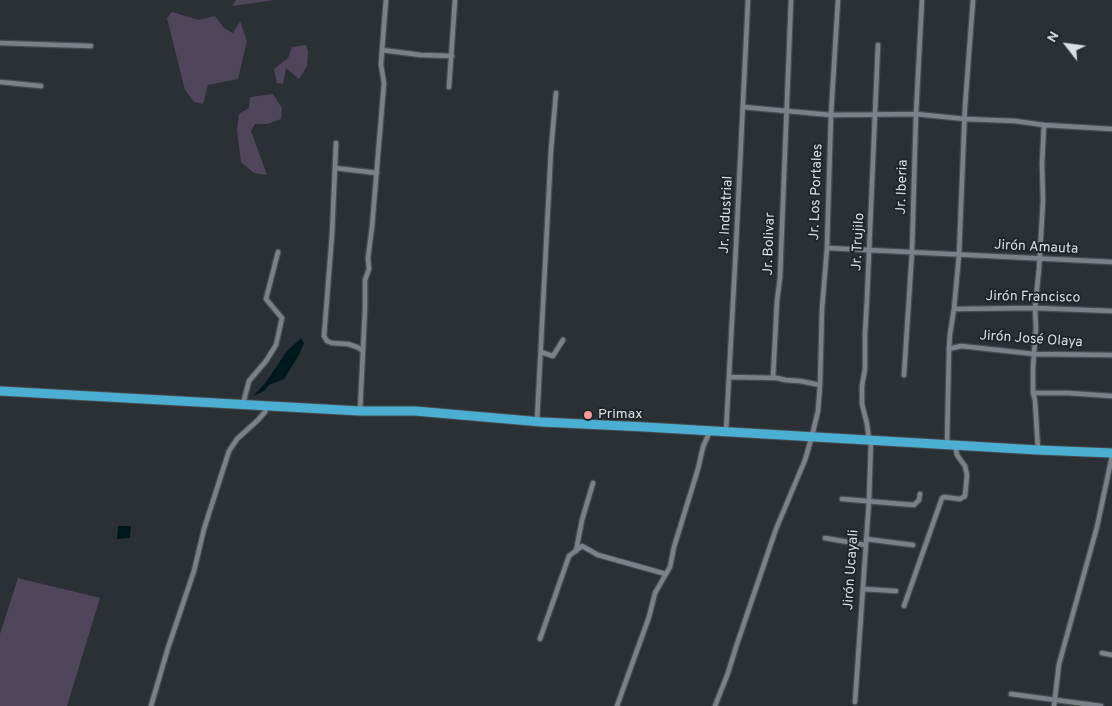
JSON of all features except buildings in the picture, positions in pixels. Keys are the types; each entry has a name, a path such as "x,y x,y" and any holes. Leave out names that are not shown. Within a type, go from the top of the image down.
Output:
{"highway":[{"path":"0,391 360,411 422,411 537,422 812,436 1112,455"}],"street":[{"path":"360,411 365,280 370,269 368,258 384,83 381,65 386,0"},
{"path":"449,88 455,0"},
{"name":"Jr. Industrial","path":"726,432 748,0"},
{"name":"Jr. Bolivar","path":"773,378 780,278 791,0"},
{"name":"Jr. Los Portales","path":"715,706 728,673 744,620 776,529 799,475 818,411 838,0"},
{"name":"Jr. Iberia","path":"904,376 912,252 922,0"},
{"path":"904,606 942,498 963,498 967,475 965,466 952,445 949,348 959,255 973,0"},
{"path":"0,43 91,46"},
{"name":"Jr. Trujilo","path":"870,440 862,404 862,386 878,45"},
{"path":"382,50 421,55 452,56"},
{"path":"0,82 41,86"},
{"path":"537,422 551,150 556,93"},
{"path":"743,107 831,115 916,114 965,119 1015,121 1044,126 1112,129"},
{"path":"1038,450 1033,392 1035,308 1043,201 1044,126"},
{"path":"336,143 324,336 327,341 332,343 348,344 363,351"},
{"path":"335,168 377,172"},
{"name":"Jirón Amauta","path":"827,248 1112,262"},
{"path":"243,404 249,381 266,361 276,345 282,318 266,299 278,252"},
{"name":"Jirón Francisco","path":"954,308 1035,308 1112,311"},
{"path":"541,352 553,357 563,340"},
{"name":"Jirón José Olaya","path":"949,348 961,346 1034,354 1112,355"},
{"path":"729,378 773,378 820,385"},
{"path":"1033,392 1112,396"},
{"path":"151,706 194,571 204,529 229,451 237,439 265,412 267,405"},
{"path":"616,706 649,617 655,593 670,567 674,546 703,447 710,431"},
{"name":"Jirón Ucayali","path":"854,702 866,545 870,440"},
{"path":"1054,706 1059,664 1097,528 1112,455"},
{"path":"576,551 582,520 593,483"},
{"path":"842,498 914,505 919,500 920,494"},
{"path":"826,538 866,545"},
{"path":"866,539 913,545"},
{"path":"540,639 569,556 582,546 598,555 666,574"},
{"path":"863,589 896,591"},
{"path":"1102,653 1112,654"},
{"path":"1011,694 1101,706"}],"shaded area":[{"path":"236,0 274,0 232,6"},
{"path":"172,12 199,20 215,16 224,28 233,33 240,21 247,41 238,79 208,85 203,104 194,102 185,90 167,18"},
{"path":"306,45 308,51 307,66 299,79 286,68 283,84 277,83 274,69 288,58 292,47"},
{"path":"273,94 282,108 281,119 267,124 255,124 251,131 267,175 254,173 241,162 237,130 239,114 249,108 250,97"},
{"path":"301,338 304,343 284,379 269,385 264,391 253,396 266,382 287,351"},
{"path":"118,526 131,526 130,538 117,539"},
{"path":"18,578 100,598 67,706 0,706 0,634"}],"place":[{"name":"Primax","path":"588,415"}]}
